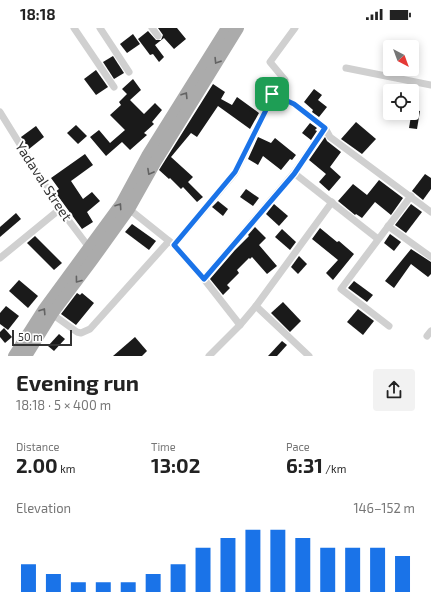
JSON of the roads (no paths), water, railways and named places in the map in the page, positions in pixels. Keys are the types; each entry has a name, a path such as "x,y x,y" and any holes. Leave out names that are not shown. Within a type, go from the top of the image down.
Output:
{"main road":[{"path":"26,356 93,251 147,156 227,28"},
{"path":"14,356 44,308 129,209 156,161 238,28"}],"street":[{"path":"74,28 114,87"},
{"path":"100,28 129,72"},
{"path":"152,28 158,36"},
{"path":"52,314 77,332 81,333 90,329 235,172 267,108 272,94 285,80 270,62 294,28"},
{"path":"346,68 431,84"},
{"path":"294,104 325,128 330,137 431,212"},
{"name":"Yadaval Street","path":"0,112 3,123 60,209 93,251"},
{"path":"204,279 294,174 325,128"},
{"path":"294,174 378,239"},
{"path":"389,326 341,290 411,196"},
{"path":"208,356 240,325 256,306 332,202"},
{"path":"0,258 60,209"},
{"path":"129,209 171,243 204,279 240,325"},
{"path":"388,226 431,257"},
{"path":"256,306 309,356"}],"lane":[{"path":"272,94 294,104"}]}
